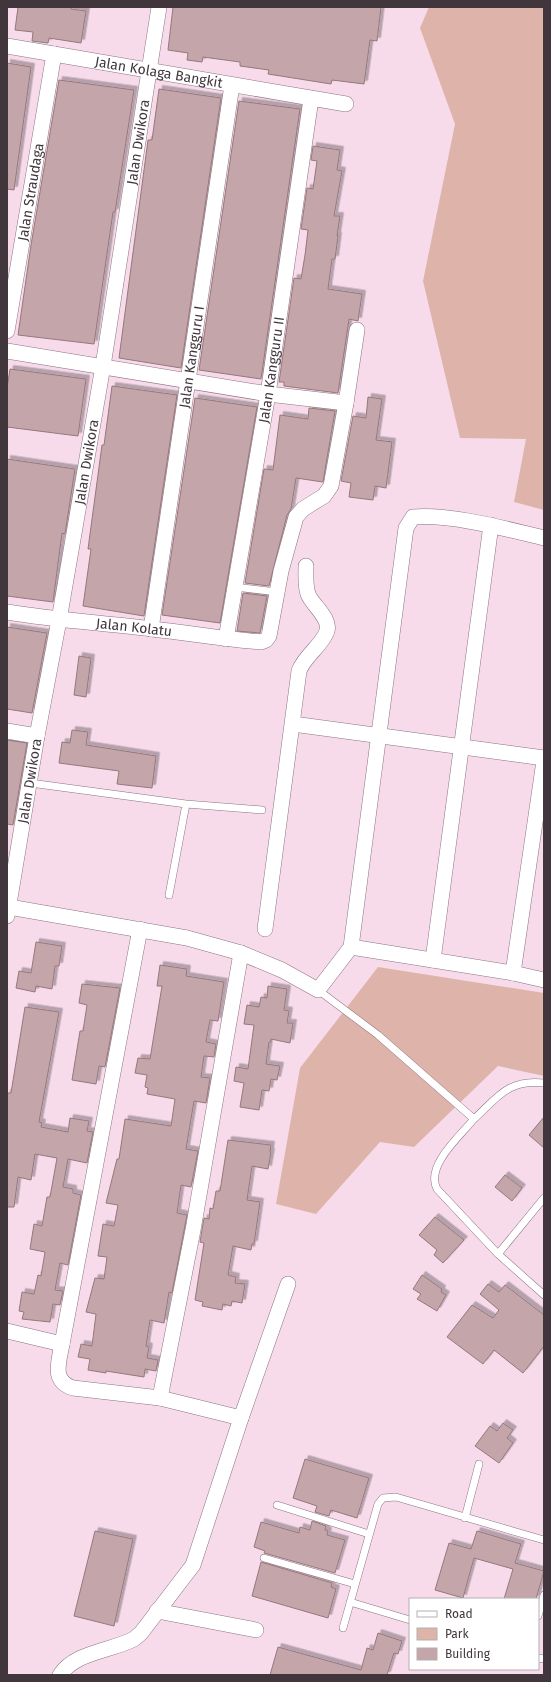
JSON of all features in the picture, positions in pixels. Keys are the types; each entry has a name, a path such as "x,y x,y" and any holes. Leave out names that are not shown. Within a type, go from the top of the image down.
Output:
{"street":[{"name":"Jalan Dwikora","path":"8,911 13,848 30,782 37,736 59,620 103,366 159,7"},
{"name":"Jalan Kolaga Bangkit","path":"7,46 346,104"},
{"name":"Jalan Straudaga","path":"7,331 54,54"},
{"name":"Jalan Kangguru I","path":"151,629 232,85"},
{"name":"Jalan Kangguru II","path":"226,639 268,394 311,99"},
{"path":"276,592 296,517 303,509 324,496 331,486 346,403 356,330"},
{"path":"7,351 268,394 346,403"},
{"path":"8,911 140,929 188,938 241,953 282,970 318,990 351,947 406,528 414,517 426,516 491,525 544,538"},
{"path":"433,960 491,525"},
{"path":"265,929 299,671 307,655 323,638 328,626 308,593 306,566"},
{"name":"Jalan Kolatu","path":"7,612 59,620 261,642 266,640 269,636 276,592"},
{"path":"293,724 544,759 513,973"},
{"path":"7,731 37,736"},
{"path":"140,929 62,1344 58,1373 62,1383 67,1386 160,1398 241,1418"},
{"path":"351,947 513,973 544,980"},
{"path":"160,1398 193,1230 241,953"},
{"path":"60,1675 68,1665 80,1658 134,1639 141,1633 193,1565 241,1418 288,1284"},
{"path":"7,1331 62,1344"},
{"path":"158,1611 256,1630"}],"lane":[{"path":"235,587 276,592"},
{"path":"30,782 186,804 262,810"},
{"path":"169,895 186,804"},
{"path":"318,990 378,1035 474,1119"},
{"path":"544,1083 523,1082 513,1085 474,1119 438,1163 434,1173 434,1182 437,1189 498,1254 544,1295"},
{"path":"498,1254 544,1198"},
{"path":"465,1518 479,1464"},
{"path":"343,1628 379,1501 387,1496 396,1497 544,1540"},
{"path":"277,1505 369,1534"},
{"path":"264,1558 355,1584"},
{"path":"539,1612 544,1595"},
{"path":"350,1602 409,1620"}],"green space":[{"path":"429,7 544,7 544,510 514,502 526,439 460,438 423,281 455,124 420,28"},
{"path":"378,967 544,993 544,1076 498,1066 414,1147 380,1142 316,1214 276,1204 300,1068"}],"building":[{"path":"18,7 71,7 71,9 86,11 81,43 49,38 48,43 32,41 33,32 15,30"},
{"path":"173,7 381,7 377,41 370,40 364,84 332,80 331,84 268,74 269,70 240,66 240,62 203,57 202,62 187,60 188,53 168,50"},
{"path":"7,63 31,67 14,190 7,189"},
{"path":"59,80 134,90 115,212 113,212 94,344 18,335 31,245"},
{"path":"159,89 221,98 181,368 119,358 148,140 152,140"},
{"path":"239,101 300,109 261,379 199,370"},
{"path":"313,146 340,150 337,170 342,171 334,216 340,216 335,259 332,259 328,289 362,294 358,321 349,319 338,393 284,386 284,382 279,382 294,278 301,279 305,255 308,230 301,229 307,188 313,189 317,161 311,160"},
{"path":"10,369 86,379 78,436 7,427 7,388"},
{"path":"112,386 177,395 144,616 83,606 91,549 88,549 102,445 104,445"},
{"path":"368,397 382,399 376,440 392,442 386,488 375,486 373,500 349,497 351,483 341,481 353,416 366,418"},
{"path":"195,398 257,407 220,623 162,615"},
{"path":"309,408 335,411 323,482 296,478 291,509 287,515 269,586 245,583 264,469 273,470 280,415 308,419"},
{"path":"7,459 75,469 65,534 62,533 53,602 7,596"},
{"path":"243,593 267,596 260,633 237,631"},
{"path":"7,627 47,633 32,713 7,709"},
{"path":"79,656 91,658 86,697 74,695"},
{"path":"72,730 88,732 86,745 156,756 152,788 117,784 119,771 59,763 62,742 70,743"},
{"path":"7,740 27,743 13,825 7,824"},
{"path":"36,942 62,946 59,966 55,966 52,989 36,986 35,992 16,988 19,971 31,973"},
{"path":"160,965 187,969 186,976 224,982 218,1021 210,1020 206,1042 216,1044 214,1057 204,1056 201,1077 210,1078 206,1103 194,1101 186,1149 198,1151 191,1187 181,1185 177,1213 187,1215 172,1293 169,1292 164,1323 150,1320 146,1346 149,1347 147,1358 158,1360 156,1371 145,1369 144,1377 106,1371 106,1373 88,1370 90,1359 78,1357 81,1344 92,1346 96,1314 86,1312 95,1278 104,1279 107,1257 98,1256 103,1224 114,1226 118,1205 106,1203 117,1159 119,1159 125,1119 171,1126 175,1099 147,1094 148,1088 145,1087 147,1075 135,1073 138,1058 150,1059 162,986 157,986"},
{"path":"82,984 120,988 105,1067 99,1066 96,1084 72,1080 80,1031 83,1031 87,1005 79,1003"},
{"path":"268,986 287,989 284,1010 289,1011 287,1023 293,1023 290,1043 271,1039 271,1042 269,1042 266,1064 280,1066 277,1080 271,1079 269,1091 262,1090 259,1110 240,1107 244,1083 234,1081 236,1067 248,1069 254,1025 244,1024 247,1005 259,1007 261,997 267,998"},
{"path":"25,1007 59,1012 39,1122 42,1123 41,1127 68,1132 70,1118 89,1121 87,1131 93,1132 87,1163 68,1159 63,1187 73,1189 73,1193 81,1195 68,1265 60,1263 55,1290 63,1291 60,1305 53,1304 50,1322 22,1319 24,1312 19,1311 22,1292 34,1294 38,1275 41,1276 45,1252 30,1249 34,1224 42,1226 47,1197 50,1197 57,1158 35,1154 31,1180 18,1177 14,1207 7,1207 7,1093 11,1093"},
{"path":"544,1117 544,1148 529,1135"},
{"path":"228,1140 271,1145 271,1152 268,1169 252,1166 247,1200 260,1202 254,1244 252,1244 251,1250 233,1246 228,1275 236,1277 235,1283 245,1284 242,1303 232,1301 231,1306 223,1304 222,1310 202,1306 203,1302 195,1300 204,1243 200,1242 204,1218 209,1219 210,1208 213,1209 216,1191 220,1191"},
{"path":"505,1175 522,1188 512,1201 495,1187"},
{"path":"435,1217 464,1240 443,1263 434,1255 437,1250 419,1235"},
{"path":"422,1275 442,1289 441,1292 446,1295 437,1311 417,1299 421,1294 413,1289"},
{"path":"488,1284 499,1292 505,1285 544,1315 544,1346 523,1373 494,1350 483,1364 447,1337 472,1305 493,1318 499,1310 480,1294"},
{"path":"503,1423 513,1430 507,1438 513,1443 499,1463 475,1446 490,1426 497,1431"},
{"path":"305,1459 369,1478 357,1518 331,1510 329,1516 315,1512 317,1506 293,1498"},
{"path":"312,1521 326,1526 325,1530 328,1531 327,1535 345,1540 335,1573 264,1553 265,1551 254,1547 261,1522 299,1533 300,1527 310,1530"},
{"path":"95,1531 133,1539 114,1626 74,1616"},
{"path":"477,1531 521,1544 515,1563 544,1571 536,1598 504,1598 513,1569 474,1558 463,1598 435,1590 449,1543 471,1549"},
{"path":"261,1562 332,1583 331,1587 336,1589 328,1618 252,1596"},
{"path":"378,1633 402,1641 398,1654 394,1653 387,1675 270,1675 278,1647 361,1670 367,1648 373,1650"}]}
